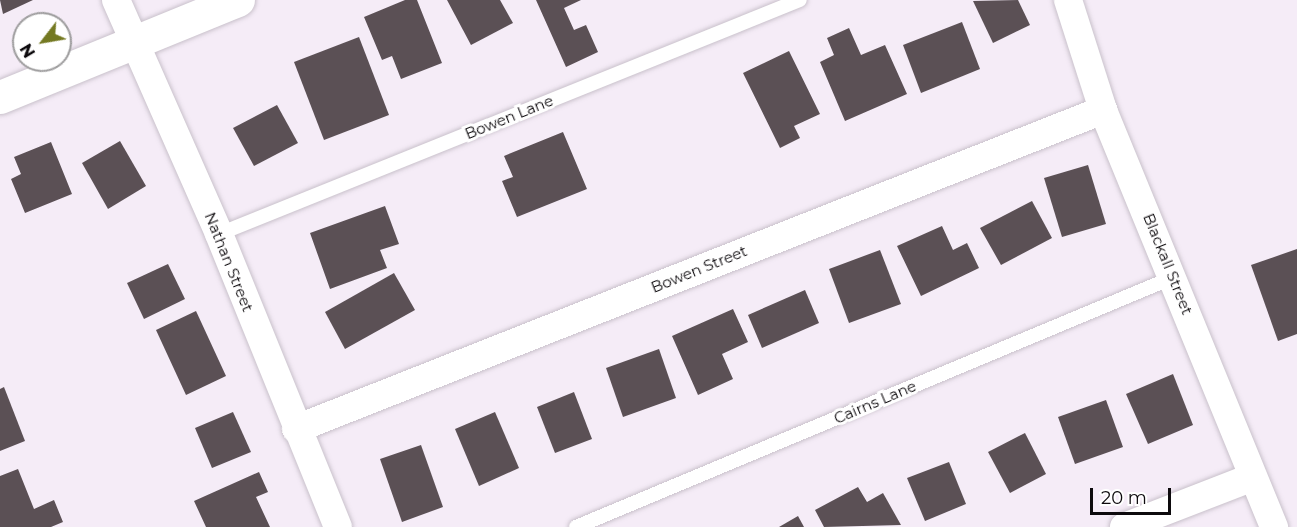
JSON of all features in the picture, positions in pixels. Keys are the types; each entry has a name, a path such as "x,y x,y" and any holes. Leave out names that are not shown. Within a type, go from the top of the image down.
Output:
{"street":[{"name":"Nathan Street","path":"116,0 219,234 296,429 338,527"},
{"path":"0,97 238,0"},
{"name":"Blackall Street","path":"1068,0 1103,110 1174,277 1274,527"},
{"name":"Bowen Street","path":"296,429 1103,110"},
{"path":"1124,527 1253,477"}],"lane":[{"name":"Bowen Lane","path":"219,234 800,0"},
{"name":"Cairns Lane","path":"576,527 1174,277"}],"building":[{"path":"0,0 33,0 3,14"},
{"path":"405,0 417,0 442,63 401,79 392,56 382,60 364,17"},
{"path":"447,0 500,0 513,23 471,45"},
{"path":"536,0 581,0 564,8 574,30 586,25 598,52 566,67"},
{"path":"1018,0 1030,25 993,43 973,1"},
{"path":"962,22 980,69 921,93 903,45"},
{"path":"849,28 861,55 885,45 907,94 845,121 820,62 834,55 827,38"},
{"path":"359,37 389,115 324,140 294,62"},
{"path":"789,51 820,114 794,126 800,138 780,148 743,73"},
{"path":"277,105 298,143 254,166 233,128"},
{"path":"563,132 587,189 517,217 502,181 513,177 504,156"},
{"path":"120,141 146,186 108,209 82,163"},
{"path":"51,142 72,194 25,213 11,179 21,174 14,157"},
{"path":"1088,165 1106,224 1062,237 1044,178"},
{"path":"1032,201 1052,238 1001,265 980,228"},
{"path":"385,206 399,244 380,250 387,268 330,289 310,233"},
{"path":"942,226 953,250 967,243 979,268 921,296 897,246"},
{"path":"1297,249 1297,334 1278,341 1251,265"},
{"path":"880,250 901,304 849,323 829,269"},
{"path":"168,264 185,299 144,319 127,283"},
{"path":"394,273 415,310 345,349 325,312"},
{"path":"805,290 819,323 762,348 748,315"},
{"path":"733,309 748,342 722,354 733,379 698,395 672,336"},
{"path":"196,311 226,376 186,395 156,330"},
{"path":"659,349 676,398 623,417 606,368"},
{"path":"1173,374 1193,425 1148,444 1126,394"},
{"path":"4,387 25,441 0,451 0,389"},
{"path":"574,392 592,439 555,453 537,407"},
{"path":"1106,400 1123,447 1075,464 1058,417"},
{"path":"233,412 251,452 212,468 195,428"},
{"path":"495,412 519,468 479,486 455,429"},
{"path":"1025,433 1046,474 1010,493 988,452"},
{"path":"421,445 443,507 402,522 380,459"},
{"path":"949,462 966,504 925,521 907,478"},
{"path":"18,469 34,509 54,500 63,522 51,527 0,527 0,476"},
{"path":"259,472 268,492 256,497 270,527 206,527 194,501"},
{"path":"858,487 867,502 883,493 901,525 824,527 815,510"},
{"path":"798,516 804,527 779,527"}]}
